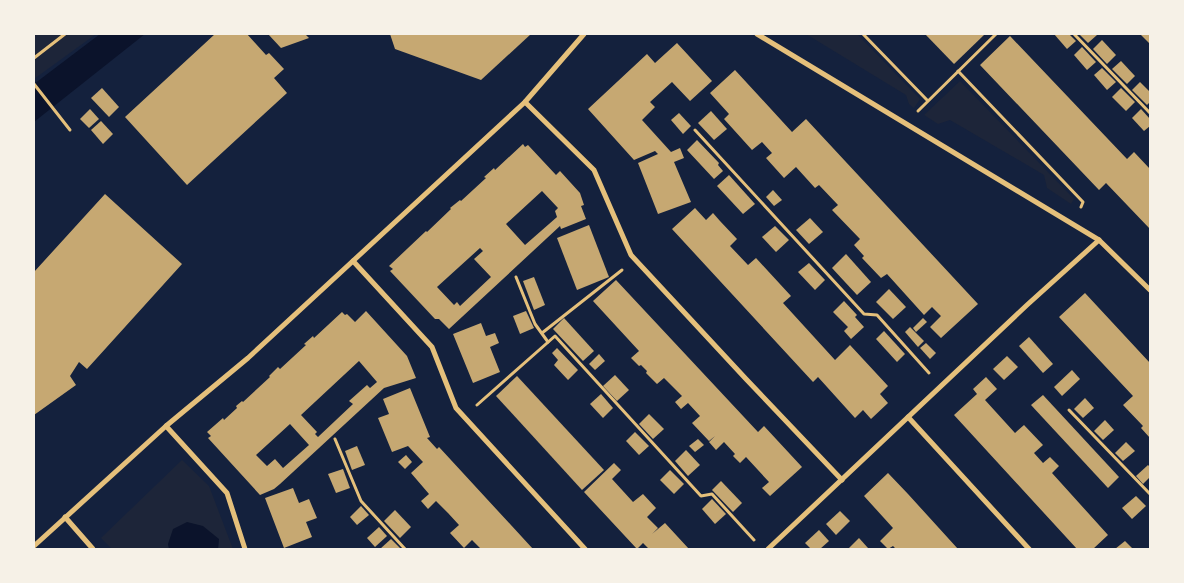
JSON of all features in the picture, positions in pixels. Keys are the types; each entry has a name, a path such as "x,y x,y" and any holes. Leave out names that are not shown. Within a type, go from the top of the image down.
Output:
{"street":[{"path":"34,546 166,426 248,358 525,102 584,34"},
{"path":"756,34 1099,240 1150,290"},
{"path":"525,102 594,170 631,255 635,260 842,480"},
{"path":"768,549 1027,305 1099,240"},
{"path":"353,261 432,347 456,408 585,549"},
{"path":"908,417 1029,549"},
{"path":"166,426 227,493 245,549"},
{"path":"65,517 93,549"}],"path":[{"path":"34,58 65,34"},
{"path":"863,34 927,100"},
{"path":"906,124 927,100 996,34"},
{"path":"1074,34 1150,112"},
{"path":"958,71 1083,202 1076,227"},
{"path":"34,84 70,130"},
{"path":"696,130 864,314 877,315 941,386"},
{"path":"542,333 635,260"},
{"path":"516,278 535,324 548,342"},
{"path":"464,416 555,336 701,496 712,494 756,542"},
{"path":"1069,410 1150,494"},
{"path":"335,439 361,501 405,549"}],"shaded area":[{"path":"34,34 96,34 34,79"},
{"path":"100,34 145,34 34,122 34,84"},
{"path":"806,34 857,34 920,99 914,108 909,104 906,95"},
{"path":"960,81 1074,199 1071,204 1047,188 1044,175 950,120 938,124 924,115"},
{"path":"182,460 209,486 233,549 218,549 219,539 168,544 169,549 112,549 101,538"},
{"path":"187,522 203,526 219,539 218,549 169,549 168,544 173,529"}],"building":[{"path":"215,34 247,34 266,55 269,53 284,69 274,78 287,93 187,185 125,117"},
{"path":"268,34 305,34 309,38 281,48"},
{"path":"390,34 531,34 481,80 395,49"},
{"path":"925,34 983,34 984,35 954,64"},
{"path":"1054,34 1069,34 1076,41 1067,49"},
{"path":"1079,34 1096,34 1097,35 1088,43"},
{"path":"1140,34 1150,34 1150,44"},
{"path":"1010,36 1127,159 1134,152 1150,169 1150,229 1106,183 1099,190 980,65"},
{"path":"1102,40 1116,55 1107,64 1093,49"},
{"path":"677,43 712,81 690,101 672,82 650,102 655,107 642,120 671,152 680,148 684,158 674,162 691,202 658,214 638,163 658,154 655,151 634,160 588,109 647,54 655,63"},
{"path":"1082,47 1096,62 1087,70 1074,55"},
{"path":"1121,61 1135,76 1127,84 1112,69"},
{"path":"1102,68 1116,82 1107,90 1094,75"},
{"path":"735,70 792,132 806,119 978,304 941,338 930,327 941,316 932,307 924,315 887,274 881,278 862,258 864,256 854,245 860,239 832,210 838,205 819,185 815,188 796,167 784,178 766,158 772,153 762,142 752,150 724,119 729,114 710,93"},
{"path":"1140,82 1150,92 1150,102 1147,105 1132,90"},
{"path":"102,88 119,107 109,117 91,98"},
{"path":"1121,88 1135,102 1126,111 1112,97"},
{"path":"90,109 99,119 89,128 80,119"},
{"path":"1141,109 1150,119 1150,126 1144,131 1132,118"},
{"path":"711,111 727,129 714,140 698,123"},
{"path":"679,113 691,126 683,134 671,120"},
{"path":"101,121 113,134 103,144 91,130"},
{"path":"697,140 719,163 718,165 723,171 714,179 687,150"},
{"path":"523,144 525,147 528,145 556,175 560,171 580,193 584,205 581,206 586,219 561,229 560,226 449,329 439,319 435,319 390,271 393,269 389,266 427,232 450,208 461,201 486,178 484,177 494,168 495,170","holes":["542,191 558,208 555,211 557,217 525,245 506,224","480,248 483,251 474,259 491,277 460,306 457,302 454,305 437,287"]},
{"path":"729,175 755,204 743,214 717,186"},
{"path":"773,190 782,200 774,206 766,197"},
{"path":"105,194 182,264 87,369 79,362 70,376 76,385 34,415 34,272"},
{"path":"695,208 706,220 713,213 737,239 730,246 748,265 756,258 791,296 783,303 835,360 850,345 888,386 880,394 888,403 871,419 863,410 855,418 818,377 813,382 672,229"},
{"path":"810,218 823,232 809,244 796,230"},
{"path":"589,225 609,277 577,290 557,238"},
{"path":"775,226 789,240 776,252 762,237"},
{"path":"846,254 871,282 857,295 832,268"},
{"path":"809,263 825,280 815,290 798,272"},
{"path":"534,277 545,305 534,310 523,281"},
{"path":"616,280 758,432 764,426 802,467 770,496 762,488 769,482 746,457 740,463 724,442 716,450 709,442 715,436 709,441 692,423 700,416 688,403 681,409 675,402 682,396 664,378 657,384 641,365 639,366 631,358 639,351 593,301"},
{"path":"889,289 906,307 893,319 876,302"},
{"path":"1085,293 1150,363 1150,438 1141,428 1143,426 1123,405 1133,396 1059,317"},
{"path":"844,301 857,315 855,317 864,327 851,339 844,331 848,327 833,312"},
{"path":"366,311 407,356 416,378 384,388 280,484 260,495 208,438 211,436 207,432 223,418 224,420 237,408 236,406 270,377 278,367 280,369 306,345 304,344 313,336 314,338 342,312 355,322","holes":["359,361 377,382 370,388 367,385 349,401 353,404 318,437 315,434 317,432 301,415","290,424 309,445 283,468 275,459 267,466 256,455"]},
{"path":"526,311 534,328 520,334 513,316"},
{"path":"564,318 594,351 583,361 553,329"},
{"path":"923,318 927,322 916,332 913,328"},
{"path":"481,323 486,336 495,333 499,343 490,347 500,372 473,383 453,334"},
{"path":"910,327 924,341 918,347 905,332"},
{"path":"884,331 905,354 897,362 876,339"},
{"path":"1029,337 1053,364 1043,373 1019,346"},
{"path":"926,343 936,353 930,359 920,348"},
{"path":"557,348 578,370 568,380 554,365 558,360 552,353"},
{"path":"599,354 605,361 595,370 589,364"},
{"path":"1007,356 1018,367 1004,380 993,369"},
{"path":"1072,370 1080,379 1062,396 1054,387"},
{"path":"615,375 629,390 617,401 603,386"},
{"path":"517,376 604,470 582,490 496,396"},
{"path":"986,377 997,389 985,400 1015,433 1024,425 1043,445 1034,453 1043,463 1050,457 1059,466 1052,473 1108,535 1093,549 1077,549 954,415 977,394 973,389"},
{"path":"410,388 430,437 427,438 437,449 439,447 533,549 481,549 472,540 464,548 450,533 459,525 436,501 428,509 421,501 429,494 411,473 423,462 408,446 392,452 378,418 389,414 383,399"},
{"path":"601,394 613,408 603,418 590,404"},
{"path":"1043,395 1119,477 1108,488 1031,405"},
{"path":"1085,398 1094,408 1083,418 1074,409"},
{"path":"649,414 664,429 653,439 639,424"},
{"path":"1105,420 1114,430 1103,440 1094,431"},
{"path":"635,432 649,446 639,455 626,441"},
{"path":"698,439 704,445 695,452 689,446"},
{"path":"1126,442 1135,451 1123,461 1115,453"},
{"path":"357,446 365,465 352,470 345,451"},
{"path":"686,450 700,465 688,476 675,461"},
{"path":"406,455 412,462 405,469 398,462"},
{"path":"614,463 621,470 612,479 633,502 643,494 656,508 647,517 658,528 652,534 665,523 689,549 649,549 643,543 637,549 584,492"},
{"path":"1148,465 1150,467 1150,477 1143,484 1136,476"},
{"path":"343,469 350,488 336,493 328,474"},
{"path":"670,470 684,484 674,494 660,480"},
{"path":"888,473 958,549 896,549 893,546 888,549 880,541 893,528 864,496"},
{"path":"721,481 742,503 733,512 712,490"},
{"path":"293,488 299,503 309,499 317,518 306,522 312,537 284,548 265,498"},
{"path":"1136,496 1146,506 1132,519 1122,508"},
{"path":"712,499 726,514 715,524 702,509"},
{"path":"361,506 369,515 357,525 350,517"},
{"path":"395,510 411,527 400,538 384,521"},
{"path":"840,511 850,521 836,535 826,524"},
{"path":"379,527 387,536 375,547 367,538"},
{"path":"819,530 829,541 820,549 811,549 805,543"},
{"path":"859,538 868,548 850,549 849,548"},
{"path":"391,539 401,549 380,549"},
{"path":"1125,541 1133,549 1115,549"}]}
